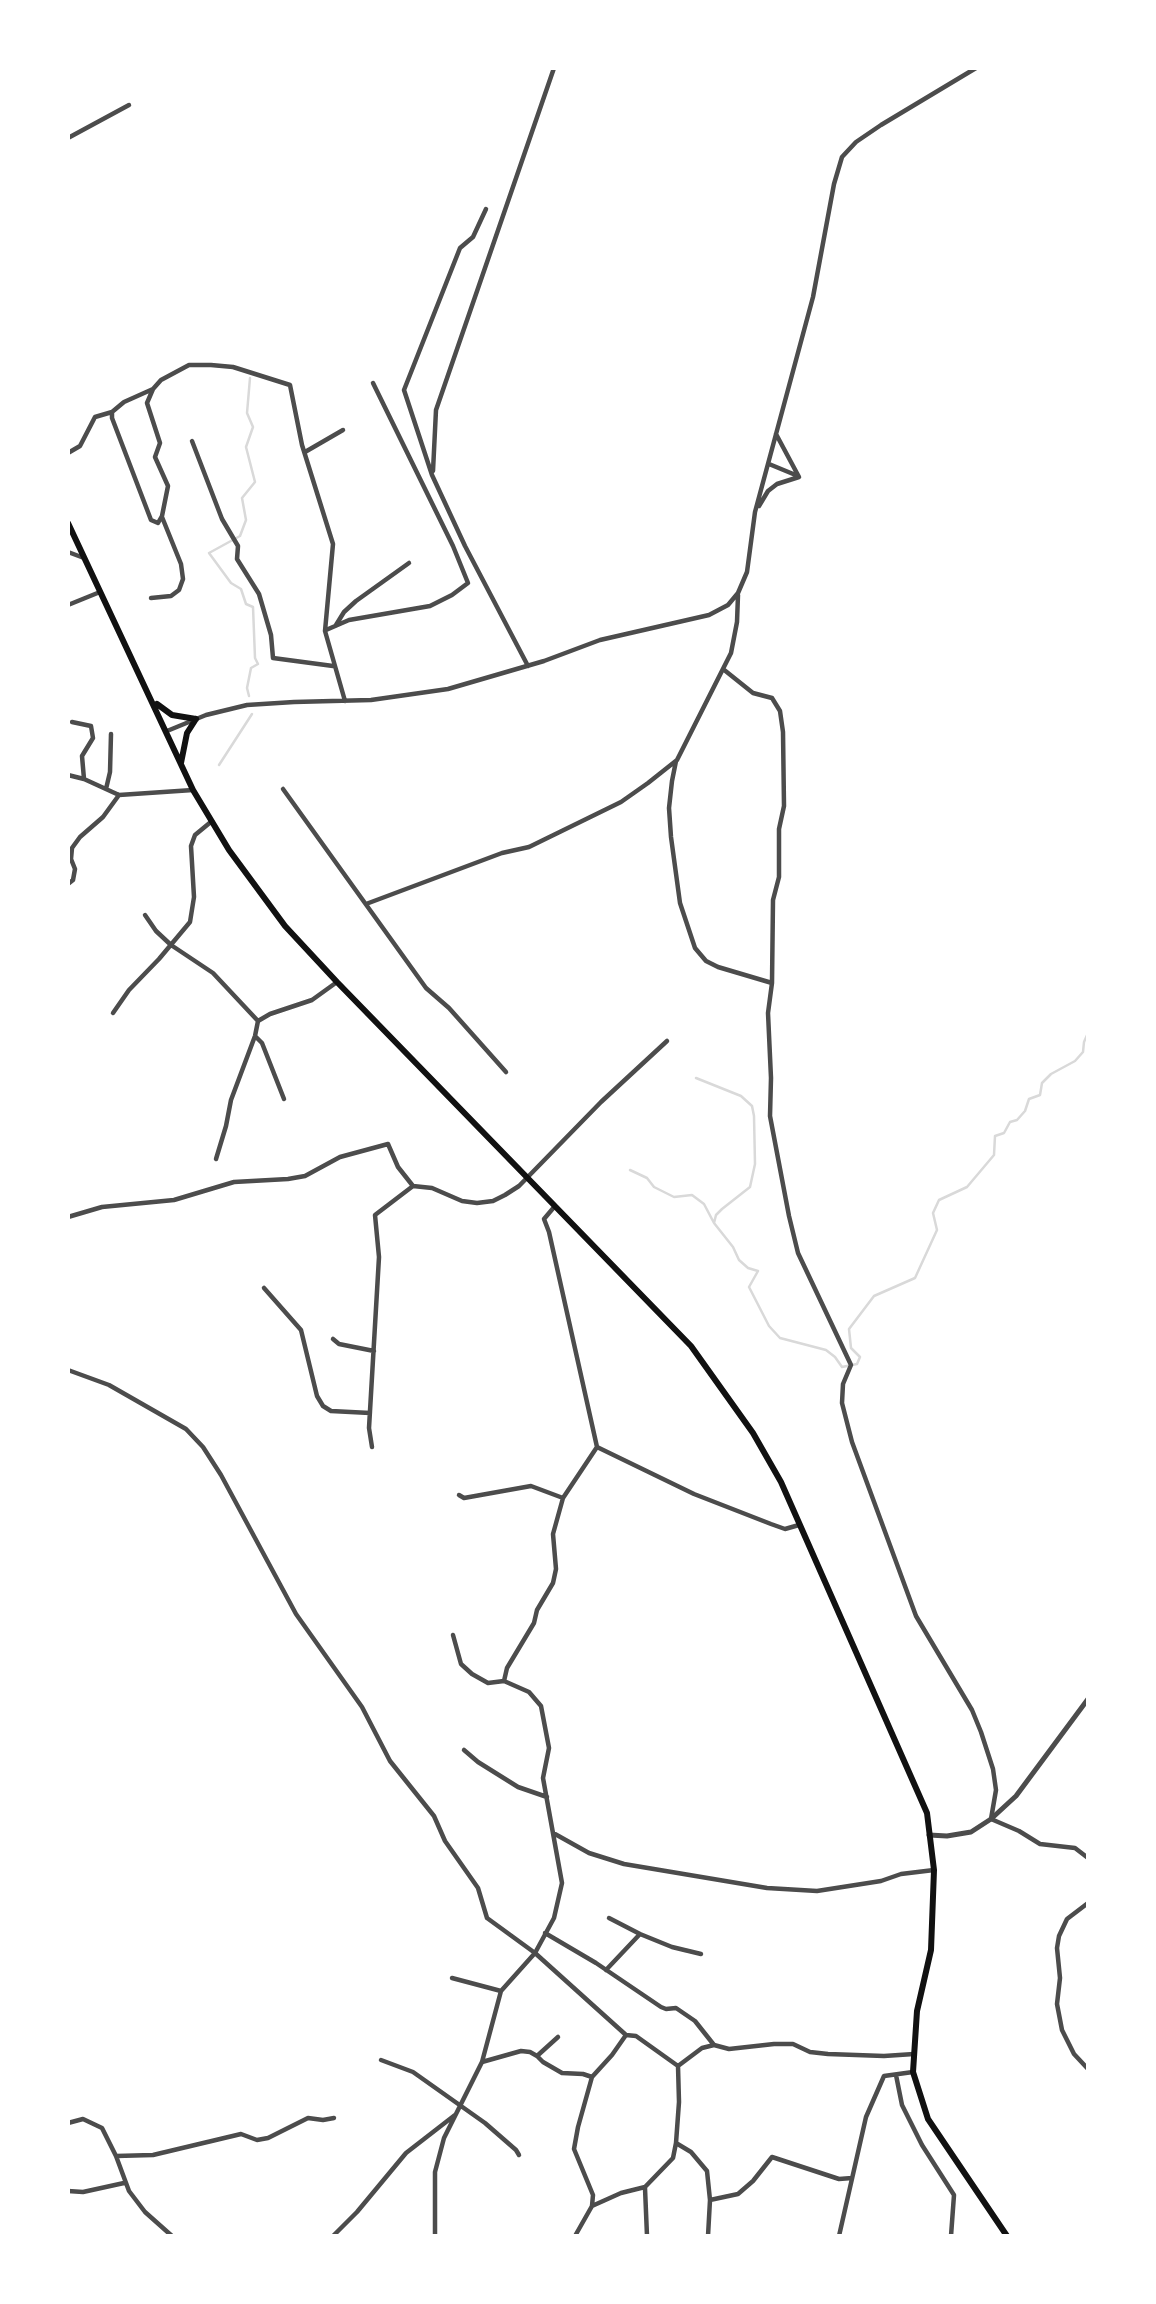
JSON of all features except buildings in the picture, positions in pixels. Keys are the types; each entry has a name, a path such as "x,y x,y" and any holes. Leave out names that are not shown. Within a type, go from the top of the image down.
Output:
{"main road":[{"path":"68,523 193,790 229,850 285,926 691,1346 753,1433 781,1482 927,1813 934,1870 932,1950 917,2011 913,2072 928,2119 1007,2236"},
{"path":"153,701 172,715 196,719 187,733 181,763"}],"street":[{"path":"432,475 436,410 554,68"},
{"path":"167,731 206,715 247,705 371,700 448,689 528,666 600,640 709,615 728,605 738,593 747,572 755,512 813,298 834,184 842,157 856,142 881,125 976,68"},
{"path":"68,138 129,106"},
{"path":"486,209 473,237 460,248 404,390 432,475 465,546 528,666"},
{"path":"112,412 150,520 158,523 162,516 167,486 155,457 160,443 147,403 153,389 161,380 189,365 200,365 233,367 290,385 304,453 333,544 325,631 345,701"},
{"path":"325,631 349,620 430,606 468,583 453,546 373,383"},
{"path":"68,453 80,446 95,417 112,412 124,402 153,389"},
{"path":"304,453 343,430"},
{"path":"776,434 799,477"},
{"path":"192,441 222,519 238,545 237,559 259,594 271,635 273,658 333,666"},
{"path":"769,464 799,477"},
{"path":"755,512 768,491 778,484 799,477"},
{"path":"150,598 171,596 179,590 183,579 181,564 162,516"},
{"path":"68,552 87,560"},
{"path":"335,626 344,612 356,601 409,563"},
{"path":"68,605 101,592"},
{"path":"738,593 731,653 677,760 671,781 671,837 680,903 695,948 706,961 718,967 772,983"},
{"path":"723,669 753,693 772,698 780,711 783,732 783,806 779,830 779,877 774,900 772,983 768,1013 771,1078 769,1116 789,1216 799,1253 851,1365 843,1384 842,1404 852,1442 890,1547 916,1616 972,1710 981,1732 993,1769 996,1790 990,1819"},
{"path":"72,722 91,726 93,738 82,756 84,779"},
{"path":"106,789 110,772 111,734"},
{"path":"366,904 502,853 529,847 621,802 677,760"},
{"path":"68,775 84,779 119,795 193,790"},
{"path":"284,789 426,988 449,1008 506,1072"},
{"path":"68,884 73,880 75,869 71,859 72,848 80,837 103,817 119,795"},
{"path":"113,1013 129,990 190,922 194,897 191,846 195,835 212,821"},
{"path":"145,915 156,931 171,945 213,973 258,1021"},
{"path":"216,1159 231,1100 258,1021 270,1014 312,1000 337,982"},
{"path":"255,1036 262,1043 284,1099"},
{"path":"372,1447 369,1428 379,1257 375,1215 413,1186 432,1188 462,1201 477,1203 493,1201 505,1195 526,1178 601,1102 667,1041"},
{"path":"68,1217 103,1207 174,1200 234,1182 305,1176 340,1157 388,1144 398,1167 413,1186"},
{"path":"504,1681 507,1668 534,1623 537,1610 553,1583 556,1569 553,1534 564,1498 597,1447 544,1219 555,1206"},
{"path":"264,1288 301,1330 317,1396 323,1406 331,1411 370,1413"},
{"path":"333,1339 339,1344 374,1351"},
{"path":"68,1370 109,1385 186,1429 203,1447 301,1621 362,1707 390,1761 434,1816 446,1841 478,1888 486,1918 535,1953 626,2035 643,2040 678,2066"},
{"path":"597,1447 694,1494 758,1519 785,1528 799,1525"},
{"path":"458,1495 464,1498 531,1486 564,1498"},
{"path":"435,2236 436,2161 482,2062 501,1991 535,1953 554,1918 562,1883 542,1777 549,1748 541,1706 529,1692 504,1681 488,1683 472,1674 461,1664 453,1635"},
{"path":"929,1835 947,1836 971,1832 990,1819 1016,1796 1088,1699"},
{"path":"464,1750 518,1787 547,1797"},
{"path":"990,1819 1041,1844 1075,1848 1088,1858"},
{"path":"554,1834 589,1853 624,1864 767,1888 817,1891 934,1870"},
{"path":"1088,1903 1067,1919 1056,1948 1060,1979 1056,2004 1062,2030 1074,2054 1088,2069"},
{"path":"609,1918 672,1947 701,1954"},
{"path":"545,1933 661,2007 676,2008 695,2021 714,2045"},
{"path":"606,1970 640,1934"},
{"path":"452,1978 501,1991"},
{"path":"575,2236 593,2206 593,2195 574,2150 578,2127 592,2077 626,2035"},
{"path":"537,2056 558,2037"},
{"path":"678,2066 702,2048 714,2045 729,2049 793,2044 810,2052 828,2054 914,2054"},
{"path":"482,2062 521,2051 530,2052 562,2073 592,2077"},
{"path":"381,2060 413,2072 461,2105 519,2155"},
{"path":"593,2206 621,2193 645,2187 673,2158 676,2143 678,2066"},
{"path":"839,2236 866,2117 884,2076 913,2072"},
{"path":"896,2076 902,2105 922,2145 954,2195 951,2236"},
{"path":"333,2236 357,2212 406,2153 456,2115"},
{"path":"116,2156 153,2155 241,2134 257,2140 268,2138 308,2118 334,2118"},
{"path":"69,2124 83,2119 102,2128 116,2156 124,2183 145,2211 172,2236"},
{"path":"676,2143 691,2152 708,2171 708,2236"},
{"path":"710,2200 738,2194 753,2181 772,2157 839,2179 852,2178"},
{"path":"68,2191 83,2192 124,2183"},
{"path":"645,2187 647,2236"}],"waterway":[{"path":"249,696 247,688 251,668 258,664 255,658 253,607 246,604 241,589 231,583 209,553 240,536 246,520 242,498 255,482 246,447 253,427 247,413 250,378"},
{"path":"219,765 252,714"},
{"path":"696,1078 741,1096 752,1106 754,1116 755,1164 750,1187 722,1209 716,1215 714,1223 733,1247 739,1260 748,1268 758,1271 749,1287 769,1326 780,1338 826,1350 842,1367 857,1364 860,1357 851,1348 849,1329 874,1296 915,1278 937,1230 933,1213 939,1200 967,1187 994,1155 995,1136 1004,1133 1010,1122 1017,1120 1025,1111 1029,1099 1040,1095 1042,1083 1051,1074 1075,1061 1083,1052 1088,1033"},
{"path":"630,1170 674,1197 692,1195 704,1204 714,1223"}]}
